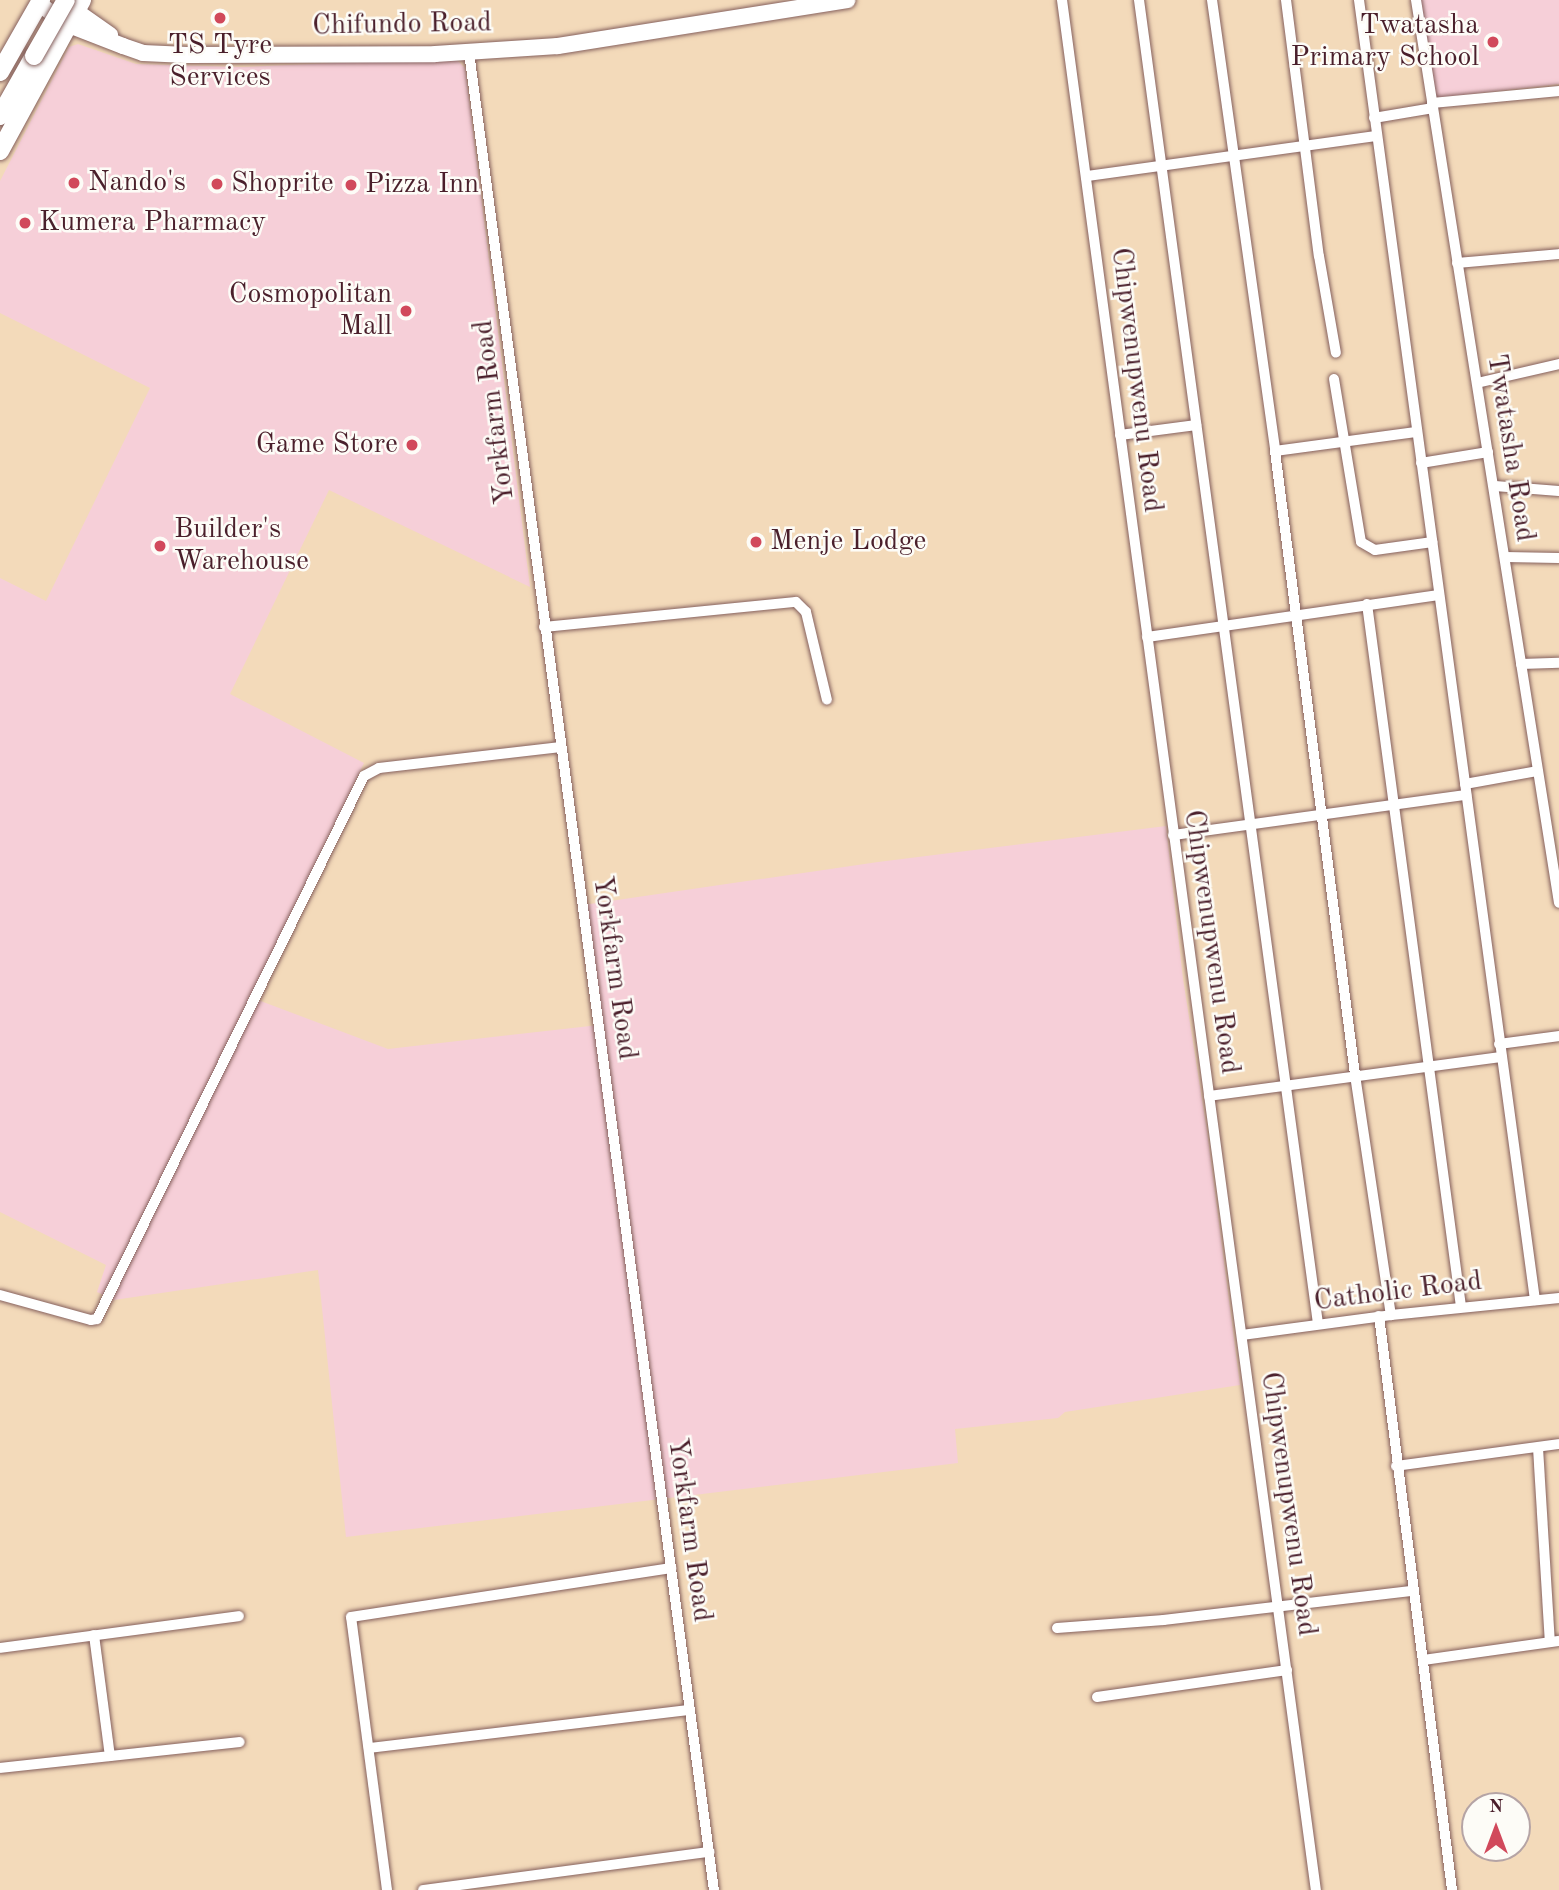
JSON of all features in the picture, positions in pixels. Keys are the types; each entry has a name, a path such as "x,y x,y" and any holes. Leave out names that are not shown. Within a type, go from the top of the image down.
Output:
{"main road":[{"path":"0,116 30,53 48,1"},
{"path":"0,72 48,1"},
{"path":"0,94 30,53 73,9"},
{"path":"0,151 73,9"}],"street":[{"name":"Chifundo Road","path":"48,1 73,9 123,46 143,53 165,55 469,52 558,46 847,0"},
{"name":"Chipwenupwenu Road","path":"1062,0 1316,1890"},
{"path":"1139,0 1159,166 1318,1324"},
{"path":"1212,0 1275,451 1355,1075 1391,1315"},
{"path":"1286,0 1336,353"},
{"path":"1359,0 1535,1300"},
{"name":"Twatasha Road","path":"1416,0 1537,771 1555,857 1559,903"},
{"name":"Yorkfarm Road","path":"469,52 715,1890"},
{"path":"1374,118 1432,105 1559,91"},
{"path":"1087,176 1233,153 1376,136"},
{"path":"1457,263 1559,254"},
{"path":"1477,383 1559,364"},
{"path":"1334,379 1359,538 1364,546 1375,550 1432,542"},
{"path":"1121,435 1196,425"},
{"path":"1275,451 1416,432"},
{"path":"1421,463 1489,452"},
{"path":"1494,486 1559,491"},
{"path":"1505,557 1559,558"},
{"path":"1147,637 1439,595"},
{"path":"544,627 796,602 806,612 827,700"},
{"path":"1367,604 1461,1307"},
{"path":"1521,664 1559,663"},
{"path":"0,1295 97,1319 364,776 379,768 561,747"},
{"path":"1173,835 1394,805 1537,771"},
{"path":"1499,1044 1559,1036"},
{"path":"1209,1096 1501,1057"},
{"name":"Catholic Road","path":"1242,1335 1391,1315 1559,1298"},
{"path":"1379,1317 1452,1890"},
{"path":"1396,1466 1559,1444"},
{"path":"1423,1660 1555,1641 1538,1448"},
{"path":"387,1890 351,1622 355,1614 671,1567"},
{"path":"1057,1628 1164,1620 1412,1591"},
{"path":"0,1648 239,1616"},
{"path":"94,1635 110,1756"},
{"path":"1097,1698 1287,1670"},
{"path":"369,1748 690,1710"},
{"path":"0,1768 240,1742"},
{"path":"423,1890 709,1852"}],"shaded area":[{"name":"Twatasha Primary School","path":"1420,0 1559,0 1559,84 1435,98"},
{"path":"78,44 136,64 242,67 446,58 458,61 465,68 530,587 329,490 230,694 364,763 250,997 388,1049 599,1025 583,905 878,862 1166,826 1183,979 1207,1131 1240,1385 1065,1412 1058,1418 955,1429 958,1463 346,1537 318,1270 114,1300 97,1292 106,1265 0,1212 0,578 46,601 150,388 0,313 0,181 69,47"}],"place":[{"name":"TS Tyre Services","path":"220,18"},
{"name":"Twatasha Primary School","path":"1493,42"},
{"name":"Nando's","path":"74,183"},
{"name":"Shoprite","path":"217,184"},
{"name":"Pizza Inn","path":"351,185"},
{"name":"Kumera Pharmacy","path":"25,223"},
{"name":"Cosmopolitan Mall","path":"406,311"},
{"name":"Game Store","path":"412,445"},
{"name":"Menje Lodge","path":"756,542"},
{"name":"Builder's Warehouse","path":"160,546"}]}
